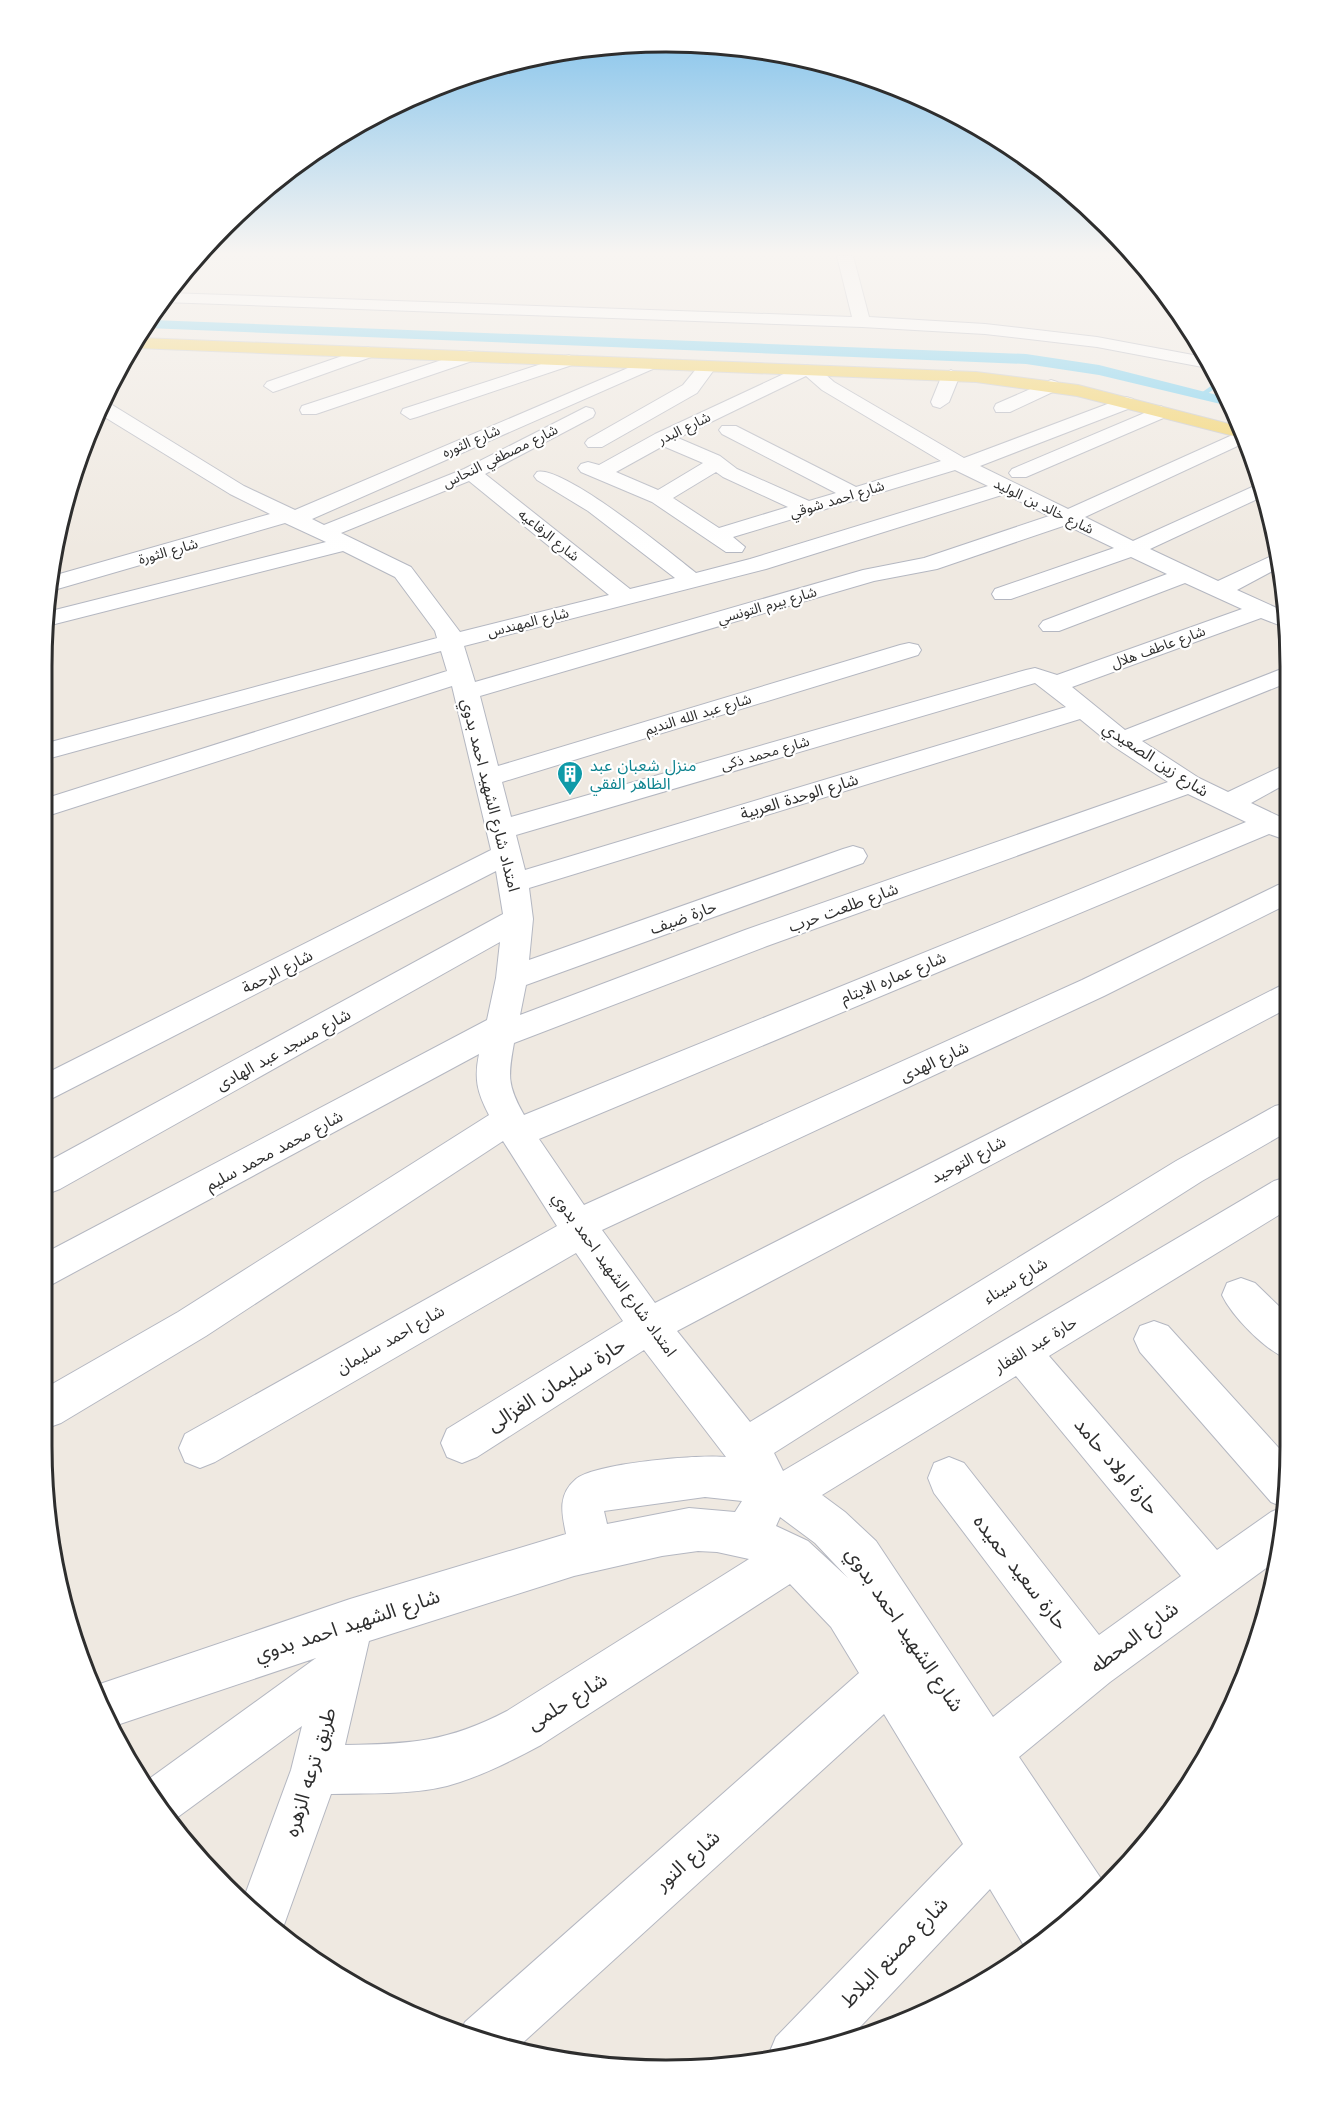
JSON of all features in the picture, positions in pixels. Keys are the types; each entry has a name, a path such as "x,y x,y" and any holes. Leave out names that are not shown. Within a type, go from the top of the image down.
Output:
{"main road":[{"path":"434,355 951,375 1051,386 1234,431"}],"street":[{"path":"273,386 361,355"},
{"path":"1160,355 1199,362"},
{"path":"309,410 469,356"},
{"path":"411,413 569,360"},
{"name":"شارع الثوره","path":"290,517 649,364"},
{"name":"شارع مصطفي النحاس","path":"55,617 334,538 471,473 647,381 671,365"},
{"path":"595,443 690,389 707,367"},
{"name":"شارع البدر","path":"658,498 594,471 807,370"},
{"name":"شارع خالد بن الوليد","path":"807,370 828,386 960,464 1013,480 1068,517 1278,617"},
{"path":"940,402 951,375"},
{"path":"1003,408 1051,386"},
{"name":"شارع احمد شوقي","path":"717,535 960,464 1126,403"},
{"name":"امتداد شارع الشهيد احمد بدوي","path":"109,411 237,490 407,576 447,630 464,684 507,856 518,919 512,978 491,1085 512,1126 579,1228 776,1492"},
{"name":"شارع المهندس","path":"52,750 451,641 758,564 1013,480 1161,412"},
{"path":"729,430 855,494"},
{"path":"662,438 718,463 730,473 807,508"},
{"name":"شارع بيرم التونسي","path":"52,806 464,684 871,575 929,564 1068,517 1237,439"},
{"path":"718,463 658,498 758,564"},
{"name":"شارع الرفاعيه","path":"471,473 627,598"},
{"path":"544,476 596,507 693,581"},
{"path":"1003,594 1132,549 1255,493"},
{"name":"شارع الثورة","path":"59,582 290,517"},
{"path":"1219,590 1272,564"},
{"path":"1052,626 1186,575"},
{"name":"شارع عاطف هلال","path":"1042,680 1262,610"},
{"name":"شارع عبد الله النديم","path":"487,778 909,650"},
{"path":"1122,740 1280,677"},
{"name":"شارع زين الصعيدي","path":"1042,680 1122,740 1189,784 1280,828"},
{"name":"شارع محمد ذكى","path":"507,856 1042,680"},
{"name":"شارع الوحدة العربية","path":"507,856 1084,710"},
{"path":"1227,804 1280,776"},
{"name":"شارع طلعت حرب","path":"500,1032 1189,784"},
{"name":"شارع عماره الايتام","path":"52,1406 192,1324 512,1126 1280,828"},
{"name":"شارع الرحمة","path":"52,1085 507,856"},
{"name":"حارة ضيف","path":"512,978 853,856"},
{"name":"شارع الهدى","path":"579,1228 1093,988 1280,896"},
{"name":"شارع مسجد عبد الهادى","path":"52,1176 518,919"},
{"name":"شارع التوحيد","path":"650,1326 1280,998"},
{"name":"شارع محمد محمد سليم","path":"52,1268 500,1032"},
{"name":"شارع سيناء","path":"745,1448 1189,1171 1280,1120"},
{"name":"حارة عبد الغفار","path":"776,1492 1021,1353 1280,1196"},
{"name":"شارع احمد سليمان","path":"200,1448 579,1228"},
{"path":"1241,1295 1280,1333"},
{"name":"حارة سليمان الغزالى","path":"462,1443 650,1326"},
{"path":"1154,1338 1279,1478"},
{"name":"حارة اولاد حامد","path":"1021,1353 1213,1579"},
{"name":"شارع الشهيد احمد بدوي","path":"591,1548 582,1507 591,1494 598,1490 717,1477 776,1492 824,1521 860,1557 1083,1897"},
{"name":"حارة سعيد حميده","path":"948,1478 1094,1666"},
{"path":"745,1535 767,1499 776,1492"},
{"name":"شارع الشهيد احمد بدوي","path":"110,1704 350,1622 591,1548 684,1530 714,1530 745,1535 769,1544 792,1557 822,1581 847,1611 1044,1930"},
{"name":"شارع المحطه","path":"987,1752 1094,1666 1274,1536"},
{"name":"شارع حلمى","path":"315,1770 423,1766 458,1758 492,1745 524,1728 792,1557"},
{"name":"طريق ترعه الزهره","path":"260,1902 315,1770 341,1668 350,1622"},
{"path":"164,1798 341,1668"},
{"name":"شارع النور","path":"492,2035 890,1678"},
{"name":"شارع مصنع البلاط","path":"806,2044 994,1848"}],"waterway":[{"path":"916,355 1026,359 1099,370 1219,400"},
{"path":"1202,395 1213,387"}],"place":[{"name":"منزل شعبان عبد الظاهر الفقي","path":"570,797"}]}
